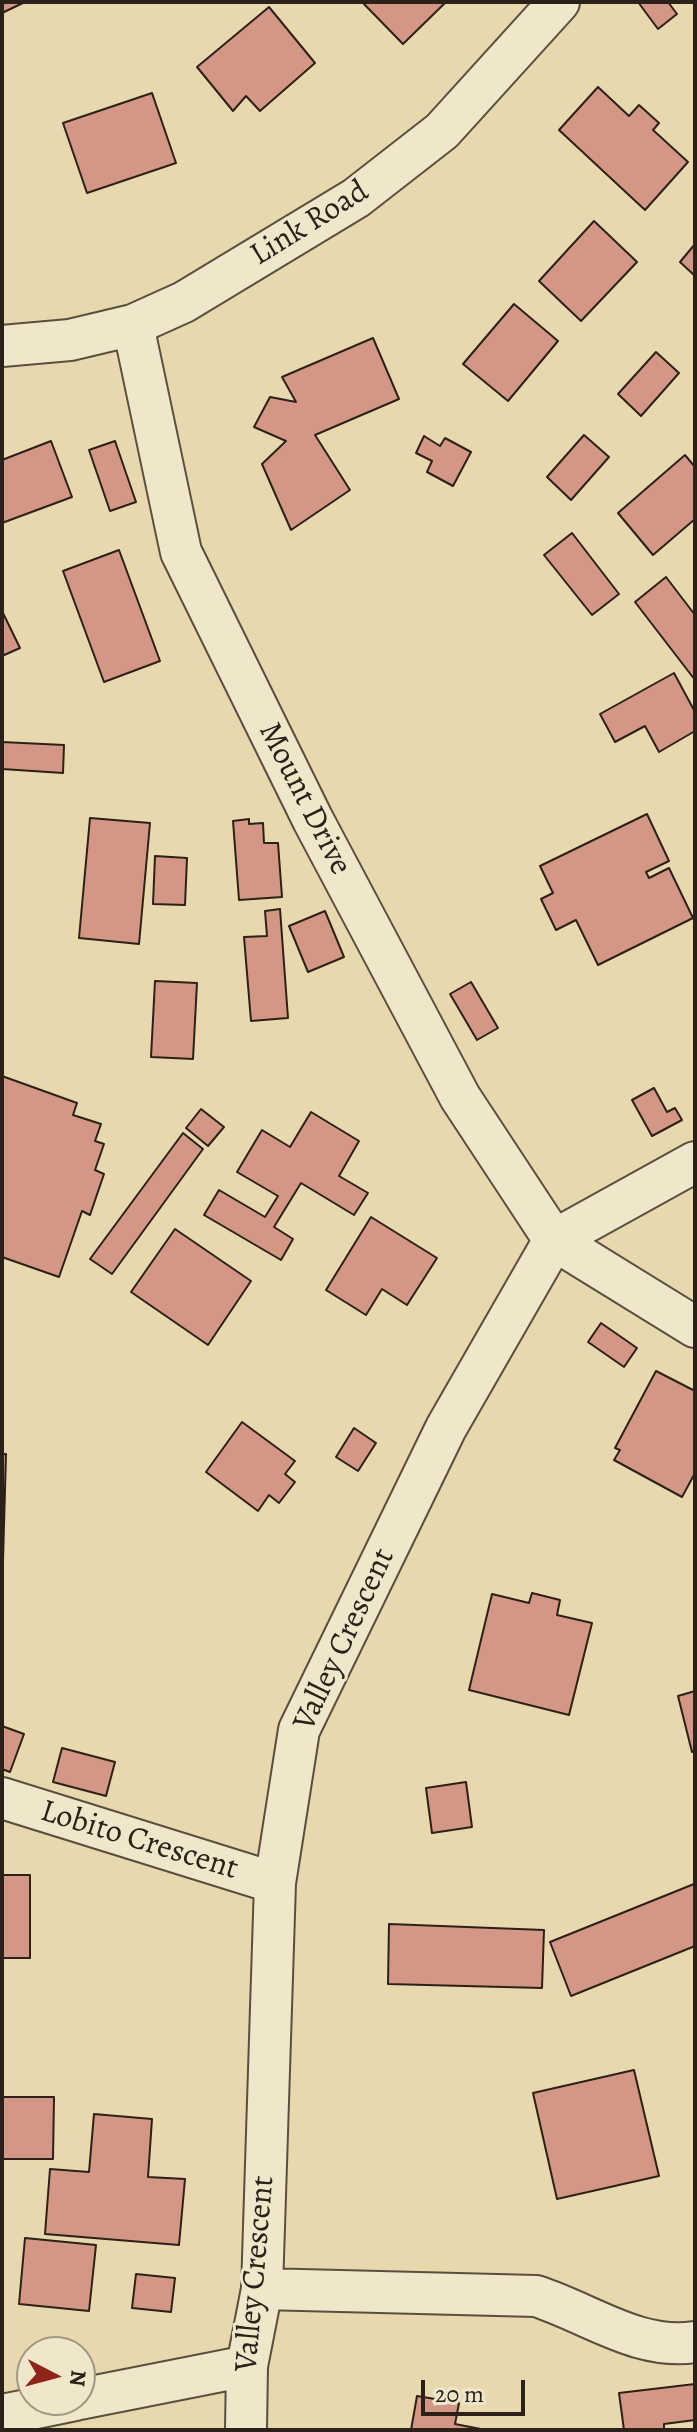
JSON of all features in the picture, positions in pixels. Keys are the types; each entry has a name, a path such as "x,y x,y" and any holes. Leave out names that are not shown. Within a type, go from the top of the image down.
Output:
{"street":[{"name":"Link Road","path":"2,346 70,340 133,325 184,302 356,198 442,131 559,2"},
{"name":"Mount Drive","path":"133,325 181,552 313,820 460,1097 554,1240"},
{"path":"695,1162 554,1240 695,1327"},
{"name":"Valley Crescent","path":"246,2430 247,2366 262,2289 275,1883 299,1730 446,1428 554,1240"},
{"name":"Lobito Crescent","path":"2,1798 275,1883"},
{"path":"262,2289 536,2296 574,2308 646,2342 695,2342"},
{"path":"96,2396 247,2366"}],"building":[{"path":"2,2 25,2 2,13"},
{"path":"362,2 446,2 403,44"},
{"path":"638,2 668,2 677,14 658,29"},
{"path":"269,7 315,63 260,111 246,96 233,111 197,67"},
{"path":"598,87 629,116 639,105 659,123 653,130 688,162 645,210 559,130"},
{"path":"152,93 176,163 87,193 63,123"},
{"path":"594,221 637,262 581,321 539,281"},
{"path":"695,244 695,276 680,262"},
{"path":"514,304 558,341 508,401 463,364"},
{"path":"373,338 399,399 315,435 350,490 291,530 262,464 286,441 254,427 270,397 296,402 282,377"},
{"path":"656,352 679,373 641,416 618,394"},
{"path":"584,435 609,457 571,500 547,477"},
{"path":"424,436 440,446 445,438 471,452 453,486 427,472 432,461 416,453"},
{"path":"51,441 72,497 2,523 2,460"},
{"path":"115,441 136,502 110,511 89,450"},
{"path":"685,455 695,467 695,519 653,555 618,513"},
{"path":"572,533 619,594 592,615 544,555"},
{"path":"119,550 160,661 104,682 63,571"},
{"path":"666,577 695,615 695,680 635,602"},
{"path":"2,611 20,648 2,656"},
{"path":"674,673 695,712 695,731 659,752 645,726 615,742 600,714"},
{"path":"2,742 64,745 63,773 2,769"},
{"path":"647,814 669,861 646,872 649,878 669,868 693,918 598,965 576,920 556,930 541,899 553,893 540,866"},
{"path":"90,818 150,823 139,944 79,938"},
{"path":"249,819 249,824 263,823 264,843 278,843 282,897 239,900 233,821"},
{"path":"155,856 187,858 185,905 153,904"},
{"path":"280,909 288,1018 251,1021 244,937 267,936 265,911"},
{"path":"325,911 344,957 308,972 289,926"},
{"path":"155,981 197,983 193,1059 151,1057"},
{"path":"471,982 498,1028 477,1040 450,994"},
{"path":"2,1076 77,1103 73,1115 101,1124 95,1141 104,1144 95,1170 104,1174 90,1215 82,1211 59,1277 2,1257"},
{"path":"654,1088 667,1112 675,1108 682,1120 652,1136 632,1100"},
{"path":"201,1109 224,1127 208,1146 186,1128"},
{"path":"311,1112 359,1141 339,1176 368,1193 354,1215 301,1183 274,1227 293,1239 281,1260 204,1215 219,1190 265,1217 278,1196 237,1172 262,1130 290,1147"},
{"path":"183,1133 203,1149 112,1274 90,1259"},
{"path":"371,1217 437,1258 407,1305 382,1289 366,1315 326,1290"},
{"path":"175,1229 251,1281 208,1345 131,1292"},
{"path":"601,1323 637,1348 624,1367 588,1342"},
{"path":"656,1371 695,1391 695,1473 682,1497 614,1460 620,1450 615,1448"},
{"path":"242,1422 295,1461 285,1474 295,1482 279,1503 269,1495 258,1511 206,1472"},
{"path":"354,1428 376,1443 358,1471 336,1457"},
{"path":"2,1454 6,1454 3,1561 2,1561"},
{"path":"532,1593 560,1600 557,1615 592,1623 569,1715 469,1690 492,1594 529,1603"},
{"path":"695,1691 695,1751 692,1752 678,1696"},
{"path":"2,1726 24,1734 10,1772 2,1769"},
{"path":"62,1748 115,1762 106,1796 53,1782"},
{"path":"466,1782 472,1827 432,1833 426,1788"},
{"path":"2,1875 30,1875 30,1958 2,1958"},
{"path":"694,1884 695,1946 571,1996 550,1942"},
{"path":"389,1924 544,1930 542,1988 388,1984"},
{"path":"634,2070 659,2176 557,2199 533,2093"},
{"path":"2,2097 54,2097 53,2159 2,2159"},
{"path":"94,2114 152,2119 148,2177 185,2179 179,2245 45,2234 50,2169 89,2172"},
{"path":"25,2238 96,2245 89,2311 19,2304"},
{"path":"136,2274 175,2278 171,2312 132,2308"},
{"path":"695,2384 695,2420 664,2424 664,2430 624,2430 619,2393"},
{"path":"417,2396 459,2403 455,2424 486,2430 411,2430"}]}
